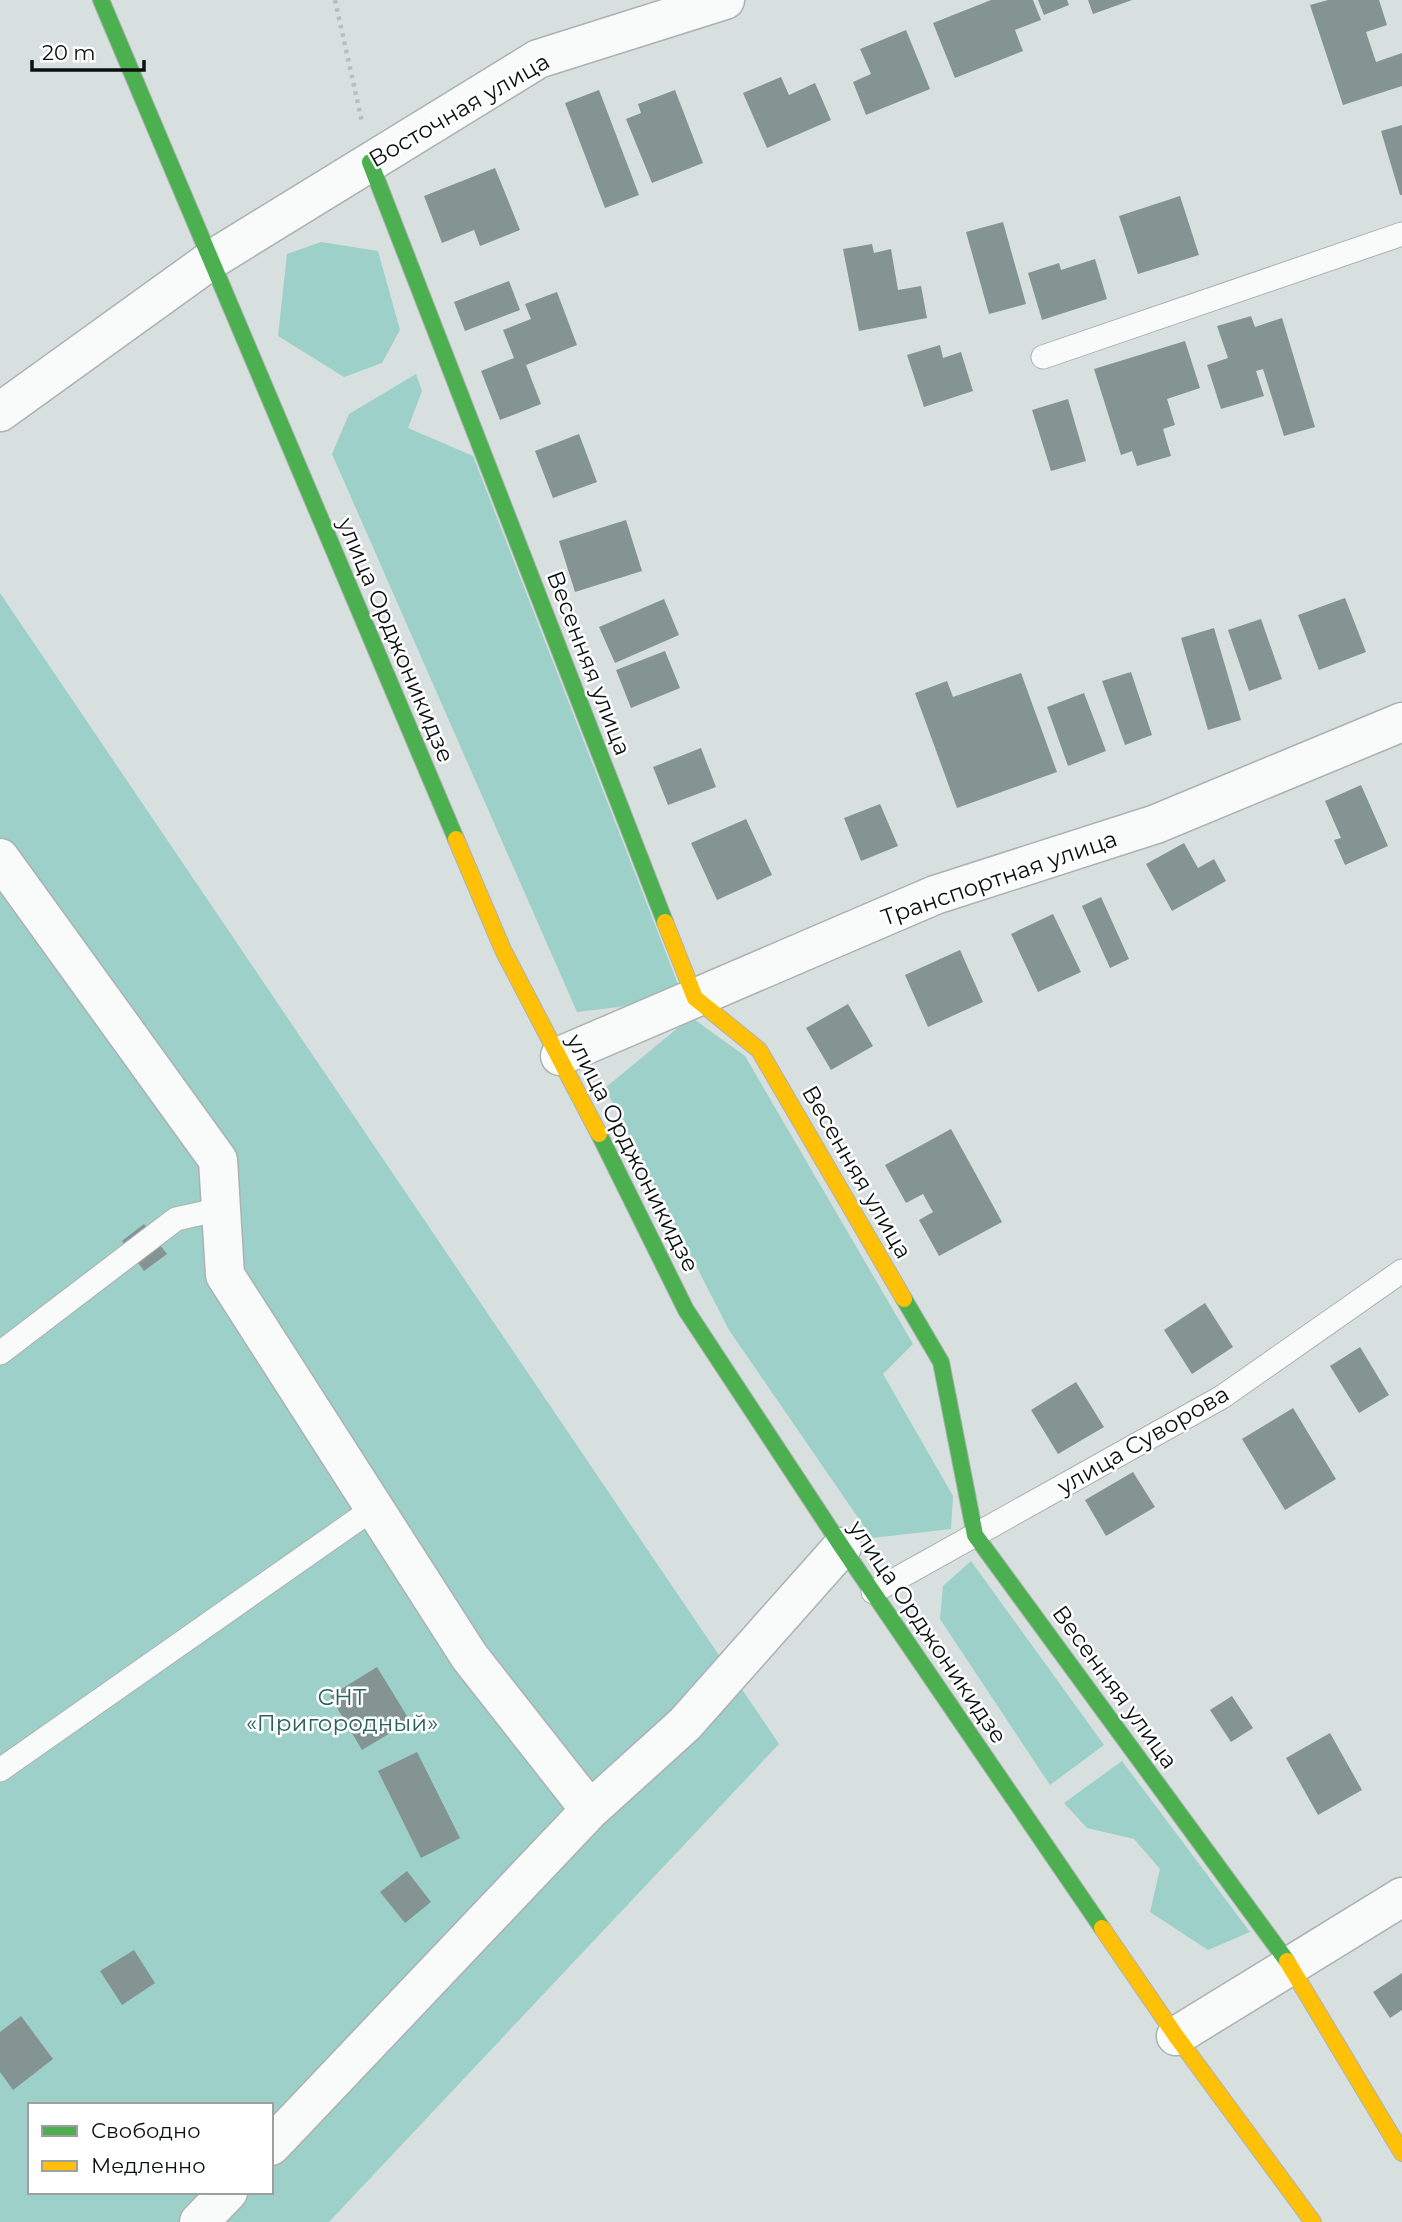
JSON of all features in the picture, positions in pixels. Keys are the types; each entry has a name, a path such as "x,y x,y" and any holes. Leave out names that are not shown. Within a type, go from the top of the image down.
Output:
{"main road":[{"name":"улица Орджоникидзе","path":"101,0 503,950 560,1056 686,1310 842,1547 1175,2036 1313,2222"},
{"name":"Весенняя улица","path":"370,162 695,998 759,1050 941,1362 975,1535 1290,1965 1402,2153"}],"street":[{"name":"Восточная улица","path":"0,412 211,260 537,59 725,0"},
{"name":"Транспортная улица","path":"560,1056 935,895 1156,824 1402,722"},
{"path":"0,858 218,1160 225,1275 469,1656 590,1810"},
{"path":"273,2144 590,1810 685,1724 842,1547"},
{"path":"1175,2036 1402,1897"},
{"path":"199,2222 226,2194"}],"lane":[{"path":"1043,357 1402,234"},
{"path":"0,1353 176,1219 221,1209"},
{"name":"улица Суворова","path":"873,1592 1222,1397 1402,1271"},
{"path":"0,1770 374,1508"}],"path":[{"path":"335,0 370,162"}],"green space":[{"path":"321,242 378,251 400,330 382,363 344,377 278,336 287,254"},
{"path":"416,374 422,391 408,428 473,456 678,984 627,1006 577,1012 332,454 349,414"},
{"name":"СНТ «Пригородный»","path":"0,593 779,1744 329,2222 0,2222"},
{"path":"691,1017 745,1056 913,1344 883,1374 953,1496 951,1529 872,1538 729,1330 605,1088"},
{"path":"971,1561 1104,1745 1050,1785 940,1619 943,1586"},
{"path":"1122,1761 1250,1932 1208,1950 1150,1912 1160,1869 1134,1839 1087,1828 1064,1803"}],"building":[{"path":"991,0 1033,0 1041,20 1015,30 1023,51 955,78 933,23"},
{"path":"1038,0 1067,0 1069,5 1044,15"},
{"path":"1088,0 1132,0 1093,14"},
{"path":"1328,0 1379,0 1387,25 1366,32 1376,62 1402,53 1402,86 1343,105 1310,5"},
{"path":"906,30 930,89 866,115 853,82 871,74 860,49"},
{"path":"781,77 789,95 815,83 831,120 767,148 743,93"},
{"path":"599,90 639,195 605,208 565,103"},
{"path":"675,90 703,163 652,183 626,119 641,113 638,104"},
{"path":"1402,125 1402,195 1400,195 1381,131"},
{"path":"495,168 520,230 480,246 474,230 442,243 424,196"},
{"path":"1180,196 1199,255 1138,274 1119,216"},
{"path":"1003,222 1026,304 989,314 966,232"},
{"path":"872,244 874,253 891,249 898,290 921,286 927,318 859,331 843,249"},
{"path":"1095,259 1107,299 1042,320 1028,273 1059,263 1061,270"},
{"path":"509,281 520,310 465,331 454,302"},
{"path":"557,292 577,345 526,365 541,404 500,420 481,371 514,358 503,330 531,319 525,304"},
{"path":"1251,316 1255,327 1282,318 1315,427 1284,436 1263,369 1256,371 1264,396 1221,409 1207,365 1228,358 1217,326"},
{"path":"1185,341 1200,388 1167,399 1175,425 1163,429 1171,456 1137,466 1132,451 1121,455 1094,369"},
{"path":"940,345 943,358 961,352 973,391 924,407 907,355"},
{"path":"1068,399 1086,461 1051,471 1032,410"},
{"path":"579,434 597,482 553,498 535,451"},
{"path":"626,520 642,571 575,592 559,541"},
{"path":"1345,598 1366,652 1319,670 1298,615"},
{"path":"664,599 679,635 615,663 599,627"},
{"path":"1261,619 1282,679 1249,691 1228,630"},
{"path":"1214,628 1241,720 1208,730 1181,638"},
{"path":"665,651 680,688 631,708 616,670"},
{"path":"1131,672 1152,735 1125,745 1102,681"},
{"path":"1021,673 1057,772 957,808 915,693 947,681 953,697"},
{"path":"1084,693 1106,751 1068,766 1047,707"},
{"path":"701,748 716,787 668,805 653,767"},
{"path":"1361,785 1388,846 1345,865 1334,840 1341,838 1325,801"},
{"path":"880,804 898,846 861,861 844,818"},
{"path":"746,819 772,875 717,900 691,843"},
{"path":"1184,843 1198,868 1214,859 1226,881 1172,911 1146,864"},
{"path":"1101,897 1129,959 1110,968 1082,906"},
{"path":"1053,914 1081,972 1038,992 1011,934"},
{"path":"960,950 983,1002 928,1027 905,975"},
{"path":"848,1004 873,1046 831,1070 806,1028"},
{"path":"951,1129 1002,1222 939,1256 919,1220 933,1212 923,1194 906,1203 885,1165"},
{"path":"144,1224 167,1254 144,1271 122,1241"},
{"path":"1205,1303 1233,1347 1192,1374 1164,1330"},
{"path":"1360,1347 1389,1395 1359,1413 1330,1366"},
{"path":"1076,1382 1104,1427 1058,1454 1031,1410"},
{"path":"1293,1408 1336,1479 1285,1510 1242,1439"},
{"path":"1133,1472 1155,1507 1106,1536 1085,1500"},
{"path":"377,1667 410,1721 362,1750 330,1696"},
{"path":"1232,1696 1253,1728 1231,1742 1210,1710"},
{"path":"1330,1733 1362,1790 1318,1815 1286,1758"},
{"path":"417,1752 460,1838 421,1858 378,1771"},
{"path":"407,1871 431,1902 405,1923 380,1892"},
{"path":"134,1950 155,1983 122,2005 100,1971"},
{"path":"1402,1973 1402,2010 1390,2018 1373,1992"},
{"path":"21,2016 53,2059 13,2090 0,2072 0,2032"}],"traffic: fast":[{"path":"101,0 456,839"},
{"path":"370,162 665,922"},
{"path":"599,1134 686,1310 842,1547 1102,1928"},
{"path":"904,1299 941,1362 975,1535 1287,1961"}],"traffic: slow":[{"path":"456,839 503,950 599,1134"},
{"path":"665,922 695,998 759,1050 904,1299"},
{"path":"1102,1928 1176,2036 1313,2222"},
{"path":"1287,1961 1402,2153"}]}
